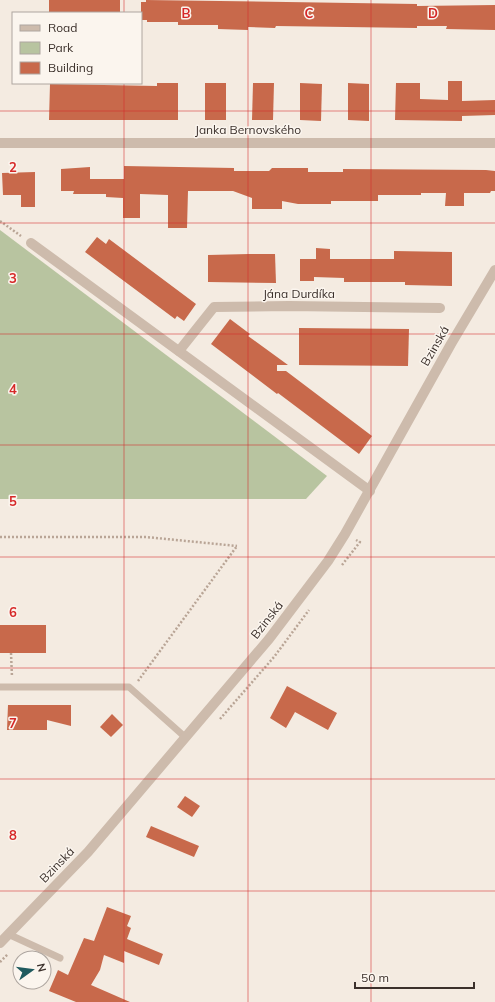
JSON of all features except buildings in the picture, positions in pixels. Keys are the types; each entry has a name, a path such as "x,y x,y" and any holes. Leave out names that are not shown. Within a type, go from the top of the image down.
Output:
{"street":[{"name":"Janka Bernovského","path":"0,142 495,143"},
{"path":"31,243 370,491"},
{"name":"Bzinská","path":"0,943 88,852 269,639 324,567 370,491 451,344 495,270"},
{"name":"Jána Durdíka","path":"179,351 214,307 289,306 440,308"}],"lane":[{"path":"0,687 129,687 185,737"},
{"path":"8,934 60,958"}],"path":[{"path":"0,221 31,243"},
{"path":"0,537 146,537 237,546 132,689"},
{"path":"11,653 12,687"}],"green space":[{"path":"0,230 327,476 306,499 0,499"}]}
